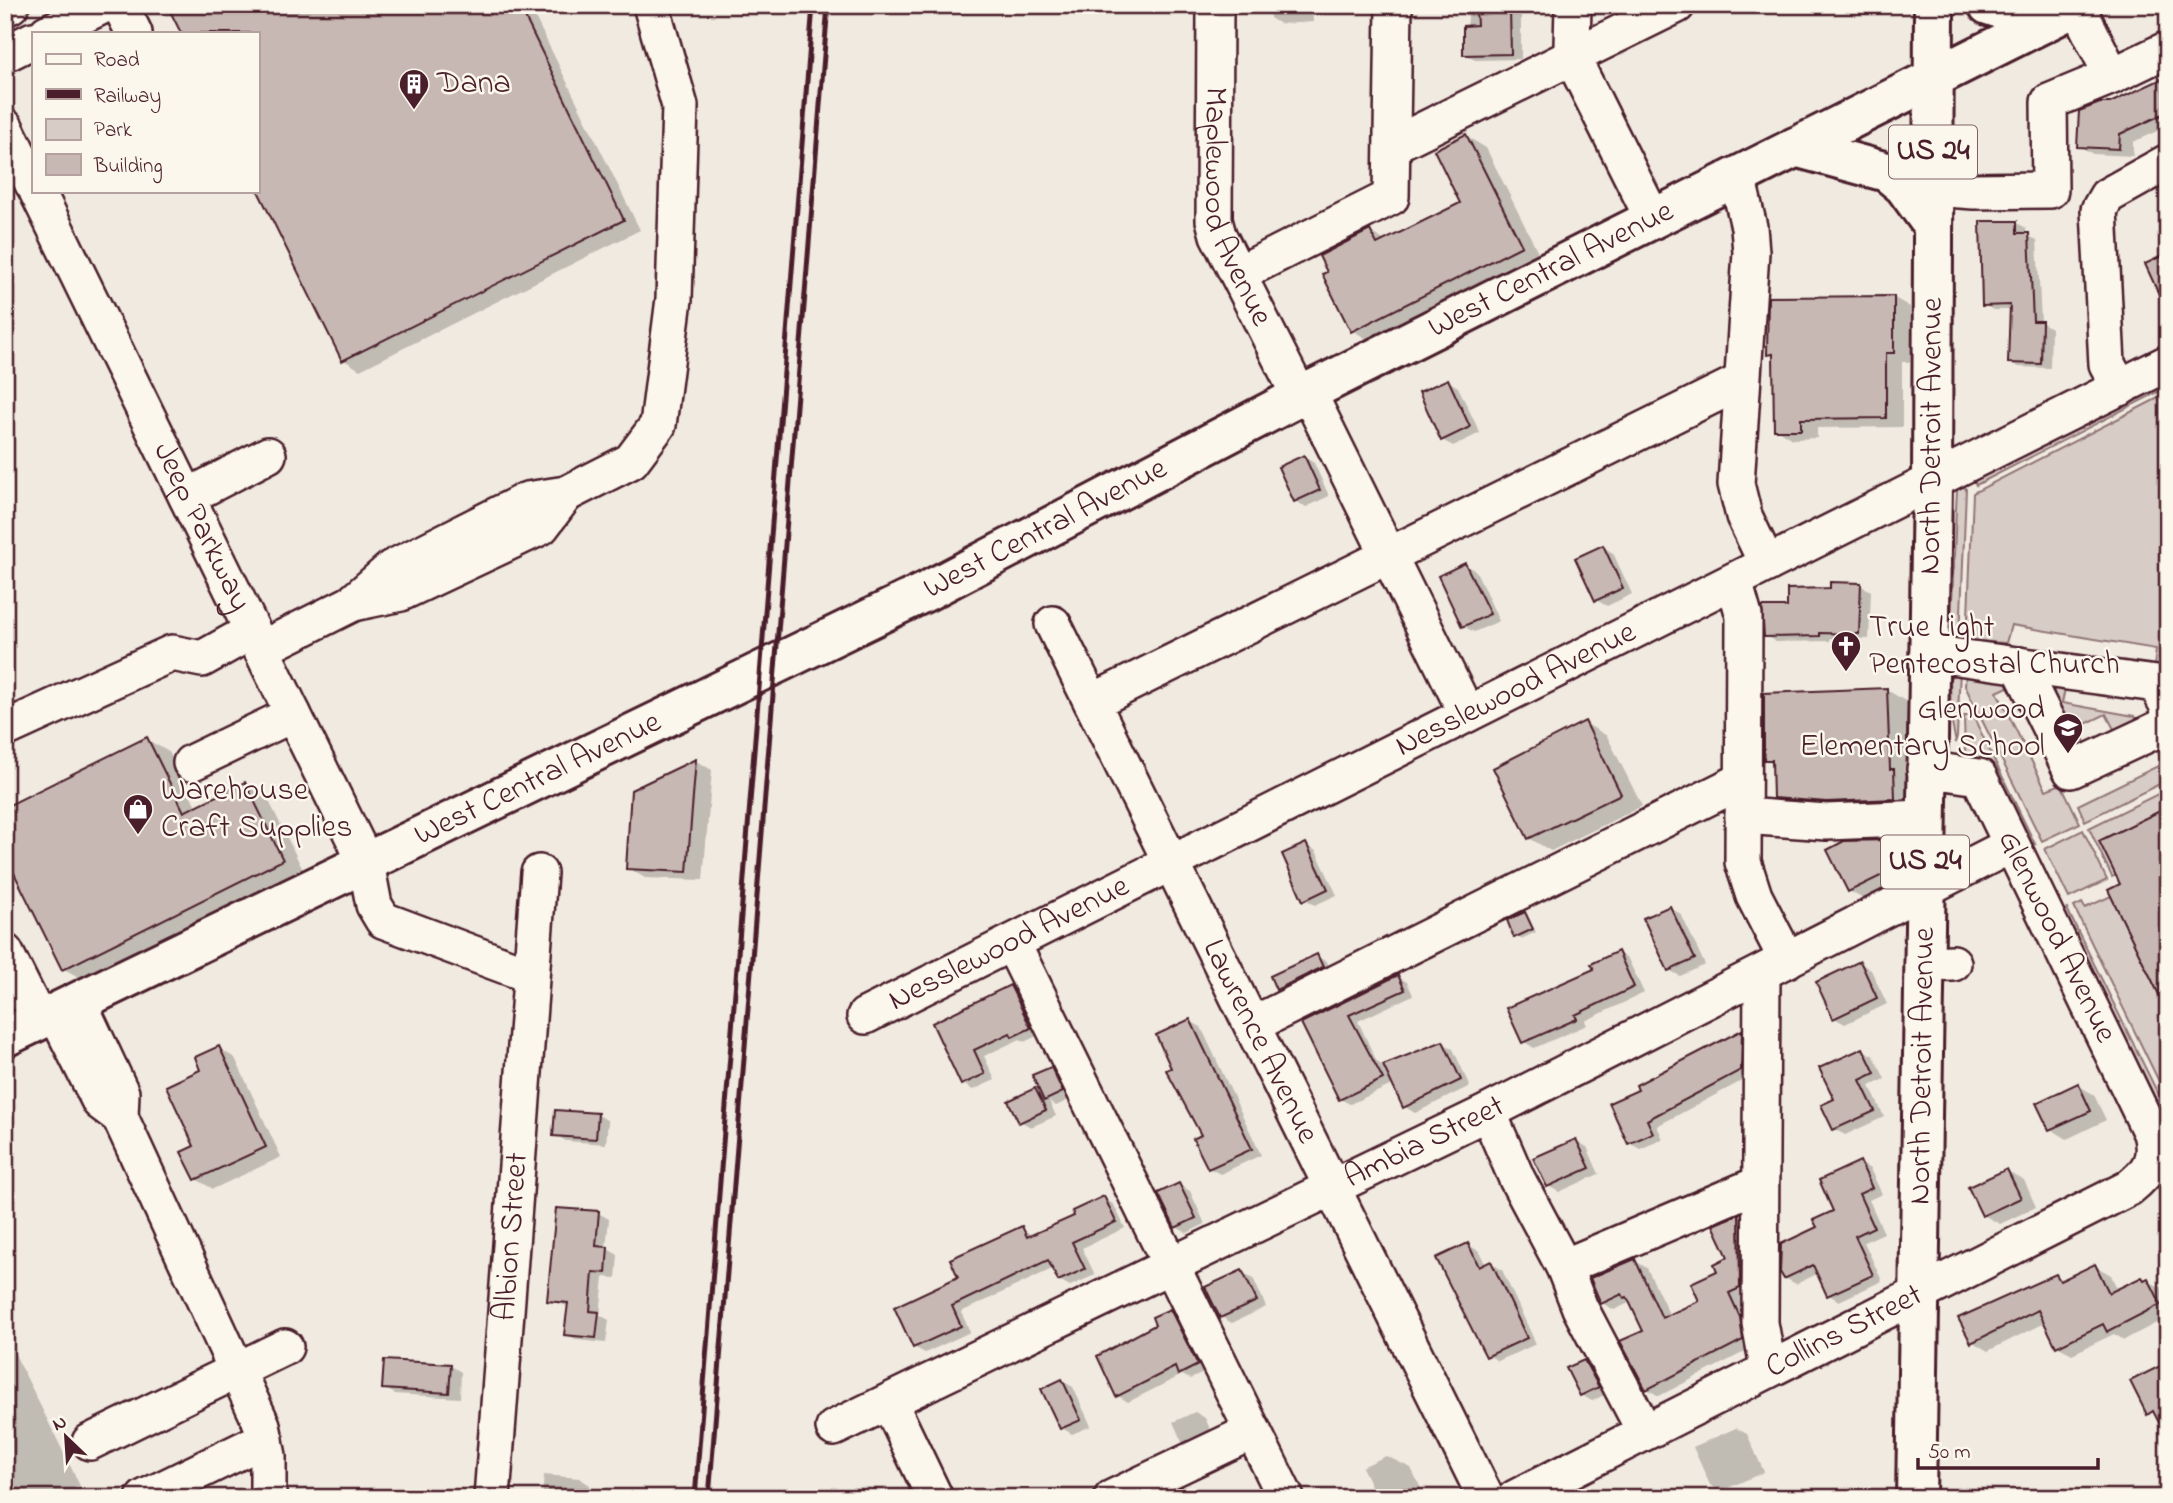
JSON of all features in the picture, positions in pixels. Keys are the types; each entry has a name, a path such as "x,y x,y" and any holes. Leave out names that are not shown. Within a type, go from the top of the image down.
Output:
{"main road":[{"name":"North Detroit Avenue","path":"1916,1498 1918,1294 1938,964 1924,890 1932,484 1934,5"},
{"path":"1989,5 2066,11"},
{"name":"West Central Avenue","path":"5,1037 927,591 1304,395 2066,11"},
{"path":"1795,147 1887,172 1904,186 1933,226"}],"street":[{"path":"5,8 11,5"},
{"path":"49,32 104,5"},
{"path":"120,5 134,32"},
{"path":"5,729 172,653 202,659 351,604 392,568 527,500 566,494 631,461 658,425 674,299 680,106 651,5"},
{"name":"Maplewood Avenue","path":"1215,5 1212,201 1218,235 1388,555 1467,714"},
{"path":"1238,274 1391,197 1394,5"},
{"path":"1573,5 1573,57 1653,219"},
{"path":"1393,145 1677,5"},
{"path":"2066,11 2112,76"},
{"path":"5,54 32,40"},
{"path":"1933,188 1974,191 2050,190 2049,102 2168,49"},
{"path":"5,127 32,182"},
{"path":"2120,387 2107,364 2099,209 2107,196 2168,162"},
{"path":"1737,176 1749,227 1751,252 1736,484 1744,516 1767,564"},
{"name":"Jeep Parkway","path":"37,192 366,863"},
{"name":"Nesslewood Avenue","path":"865,1016 1932,484 2168,363"},
{"path":"1091,702 1742,380"},
{"path":"187,497 268,455"},
{"path":"1734,581 1744,616 1743,862 1775,967 1759,1184 1763,1224 1760,1323 1771,1368"},
{"name":"Lawrence Avenue","path":"1053,624 1486,1498"},
{"path":"1928,653 2156,684 2168,706"},
{"path":"2019,665 2071,770 2165,726 2168,718"},
{"path":"191,763 293,714"},
{"name":"Glenwood Avenue","path":"1925,769 1979,777 2011,845 2036,929 2155,1147"},
{"path":"1252,1025 1743,780"},
{"path":"1743,816 1827,822 1925,818"},
{"name":"Ambia Street","path":"834,1428 1489,1112 2011,845"},
{"path":"366,863 374,905 383,920 530,975"},
{"name":"Albion Street","path":"492,1498 539,873"},
{"path":"1012,943 1286,1498"},
{"path":"5,952 57,1011 121,1093 120,1116 262,1425 268,1498"},
{"path":"1489,1112 1517,1179 1564,1267 1580,1308 1645,1432"},
{"name":"Collins Street","path":"1515,1498 2129,1188 2149,1169 2155,1147"},
{"path":"1564,1267 1759,1184"},
{"path":"90,1442 285,1347"},
{"path":"889,1402 935,1498"},
{"path":"1112,1498 1253,1430"},
{"path":"144,1498 265,1439"}],"green space":[{"path":"2168,377 2168,387 1976,485 1972,475"},
{"path":"2168,393 2168,675 2154,667 2156,649 2011,625 2006,643 1967,641 1973,493"},
{"path":"1961,484 1966,489 1960,639 1954,635 1951,626 1957,491"},
{"path":"1960,669 1956,743 1951,719 1950,678"},
{"path":"1966,669 1977,669 2014,684 1997,692 2046,790 2061,784 2080,823 2042,841 1965,686"},
{"path":"2054,687 2065,689 2062,703 2134,716 2138,720 2115,731 2106,714 2079,727 2086,745 2080,748 2054,696"},
{"path":"1964,716 1973,716 2035,844 2026,843 1981,760 1965,754"},
{"path":"2168,761 2168,780 2085,821 2078,805"},
{"path":"2168,789 2168,807 2099,841 2116,875 2112,877 2089,828"},
{"path":"2083,830 2107,880 2069,898 2045,849"},
{"path":"2111,896 2168,1013 2168,1100 2074,907 2082,903 2085,908"},
{"path":"2067,909 2168,1114 2168,1131 2060,913"}],"building":[{"name":"Dana","path":"167,5 519,5 624,220 342,361 258,192 259,32 180,32"},
{"path":"1476,8 1510,8 1511,54 1463,55 1463,26 1477,25"},
{"path":"2168,76 2168,112 2120,134 2119,149 2077,147 2079,111 2100,103 2110,103"},
{"path":"1466,134 1522,246 1351,332 1322,274 1327,272 1319,256 1370,230 1377,244 1460,203 1434,150"},
{"path":"1980,221 2017,221 2017,233 2029,233 2033,321 2042,321 2041,364 2008,363 2010,305 1982,306"},
{"path":"2168,253 2168,314 2145,264"},
{"path":"1894,296 1894,353 1886,353 1886,418 1801,419 1801,430 1774,430 1773,354 1767,355 1768,297"},
{"path":"1448,379 1470,427 1441,441 1419,392"},
{"path":"1304,455 1320,490 1294,502 1278,467"},
{"path":"1603,545 1623,588 1595,601 1575,558"},
{"path":"1465,563 1490,614 1462,627 1438,576"},
{"path":"1830,582 1861,583 1859,634 1820,633 1820,636 1764,637 1762,607 1787,607 1787,589 1830,588"},
{"path":"1887,688 1890,769 1894,769 1895,799 1827,802 1773,798 1772,760 1764,760 1764,693"},
{"path":"1585,721 1621,794 1528,839 1493,768"},
{"name":"Warehouse Craft Supplies","path":"147,737 184,812 245,782 283,860 62,970 5,855 5,807"},
{"path":"696,759 687,872 626,869 631,790"},
{"name":"Glenwood Elementary School","path":"2168,807 2168,1013 2108,890 2120,884 2099,841"},
{"path":"1888,840 1901,866 1848,892 1827,850 1844,841"},
{"path":"1306,843 1328,889 1303,901 1282,854"},
{"path":"1670,906 1695,959 1668,971 1643,918"},
{"path":"1525,912 1533,929 1514,938 1507,920"},
{"path":"1618,951 1634,987 1575,1015 1577,1019 1522,1043 1506,1008 1594,969 1591,964"},
{"path":"1317,954 1323,967 1276,990 1270,976"},
{"path":"1860,961 1877,998 1833,1019 1816,982"},
{"path":"1398,975 1405,990 1349,1015 1383,1079 1339,1100 1301,1023"},
{"path":"1010,985 1031,1028 1012,1037 1010,1033 974,1050 985,1074 961,1085 932,1023"},
{"path":"1190,1019 1252,1149 1208,1169 1193,1139 1201,1135 1166,1070 1171,1068 1156,1035"},
{"path":"1742,1030 1741,1070 1647,1120 1653,1133 1628,1144 1609,1103 1638,1090 1636,1085"},
{"path":"1443,1041 1461,1080 1403,1108 1383,1065"},
{"path":"219,1046 266,1147 195,1180 181,1152 194,1146 166,1086 200,1070 195,1057"},
{"path":"1863,1048 1875,1073 1860,1080 1875,1111 1833,1130 1821,1105 1834,1099 1819,1068"},
{"path":"1051,1067 1063,1092 1044,1101 1032,1075"},
{"path":"2078,1083 2091,1111 2049,1130 2036,1103"},
{"path":"1035,1088 1046,1110 1019,1123 1008,1101"},
{"path":"555,1110 598,1113 596,1139 553,1136"},
{"path":"1576,1139 1590,1168 1547,1187 1533,1158"},
{"path":"1860,1161 1872,1188 1859,1194 1874,1227 1855,1236 1873,1275 1827,1296 1813,1265 1784,1279 1780,1272 1781,1244 1817,1227 1813,1220 1833,1211 1819,1180"},
{"path":"2007,1169 2021,1198 1982,1216 1968,1187"},
{"path":"1179,1183 1196,1218 1175,1228 1158,1193"},
{"path":"1104,1196 1116,1222 1072,1242 1085,1269 1058,1281 1048,1260 952,1306 961,1326 913,1348 894,1307 958,1277 950,1259 1022,1226 1027,1237 1074,1216 1072,1211"},
{"path":"556,1208 599,1211 596,1246 608,1247 606,1273 593,1272 590,1311 599,1312 596,1338 564,1335 568,1303 547,1301"},
{"path":"1739,1214 1740,1288 1729,1293 1740,1317 1743,1340 1646,1390 1620,1341 1643,1331 1627,1297 1624,1298 1622,1294 1601,1304 1590,1278 1635,1259 1662,1318 1699,1301 1691,1283 1717,1271 1714,1264 1728,1257 1713,1225"},
{"path":"1468,1243 1479,1267 1491,1261 1527,1338 1486,1357 1436,1258"},
{"path":"2095,1264 2109,1293 2142,1277 2144,1280 2148,1278 2161,1304 2107,1332 2103,1324 2056,1347 2038,1310 1971,1343 1958,1318 2056,1274 2060,1281"},
{"path":"1242,1270 1257,1301 1220,1318 1205,1287"},
{"path":"1170,1309 1198,1365 1178,1375 1175,1367 1116,1397 1097,1356 1155,1325 1152,1317"},
{"path":"384,1360 451,1364 449,1393 382,1389"},
{"path":"1584,1360 1599,1387 1580,1396 1566,1368"},
{"path":"2168,1362 2168,1440 2153,1411 2147,1415 2130,1381"},
{"path":"1062,1379 1081,1420 1060,1429 1041,1389"}],"railway":[{"path":"695,1498 813,5"},
{"path":"709,1498 828,5"}],"place":[{"name":"Dana","path":"414,111"},
{"name":"True Light Pentecostal Church","path":"1846,673"},
{"name":"Glenwood Elementary School","path":"2068,755"},
{"name":"Warehouse Craft Supplies","path":"138,836"}]}
